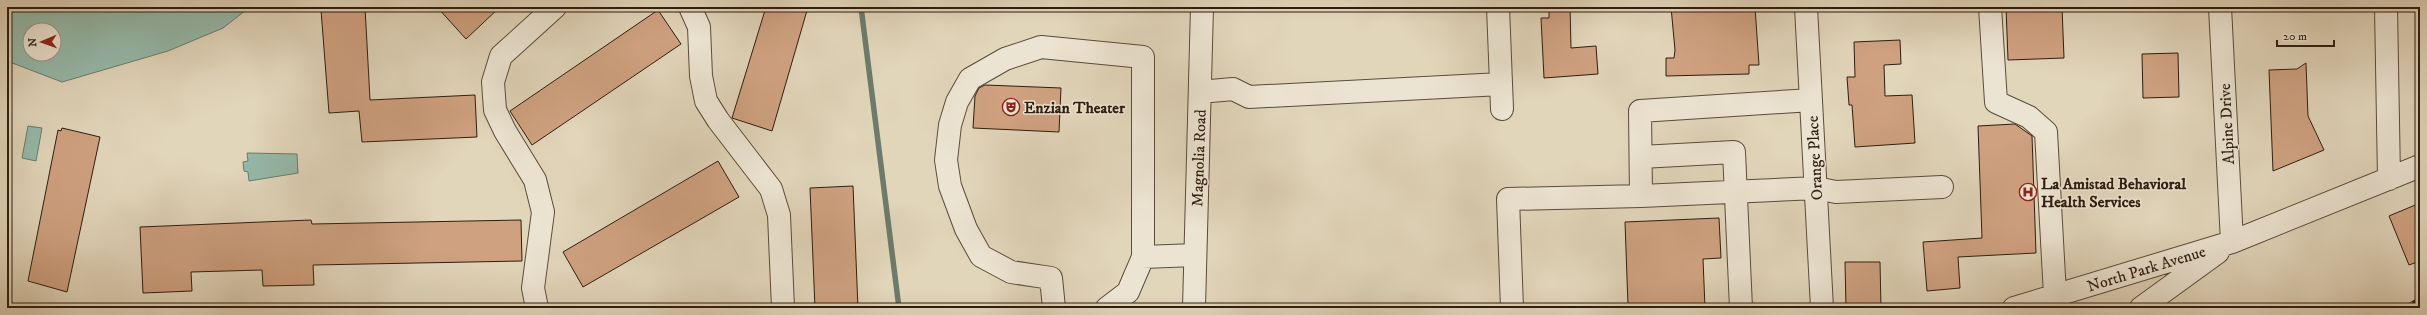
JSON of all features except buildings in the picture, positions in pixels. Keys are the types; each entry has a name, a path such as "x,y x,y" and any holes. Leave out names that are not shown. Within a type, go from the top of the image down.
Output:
{"street":[{"path":"537,308 533,288 543,212 536,180 505,131 495,110 493,82 501,56 556,7"},
{"path":"690,7 699,27 701,76 706,101 718,120 771,189 779,215 783,308"},
{"name":"Magnolia Road","path":"1194,308 1202,7"},
{"path":"1498,7 1502,109"},
{"name":"Orange Place","path":"1806,7 1822,308"},
{"path":"1990,7 1996,102 2029,117 2046,132 2055,295"},
{"name":"Alpine Drive","path":"2220,7 2232,242"},
{"path":"2386,7 2389,179"},
{"path":"1054,308 1051,278 1012,272 981,256 966,229 950,186 946,160 950,125 957,102 970,79 988,67 1020,53 1041,47 1143,57 1142,257 1128,292 1107,308"},
{"path":"1200,92 1233,89 1250,97 1501,84"},
{"path":"1641,196 1640,112 1811,100"},
{"path":"1641,157 1734,152 1741,308"},
{"name":"North Park Avenue","path":"2014,308 2232,242 2420,166"},
{"path":"1512,308 1508,200 1816,188 1836,192 1942,186"},
{"name":"North Park Avenue","path":"2141,308 2232,242"},
{"path":"1142,257 1195,255"}],"shaded area":[{"path":"7,7 250,7 223,28 168,51 62,82 7,61"},
{"path":"28,126 42,128 36,161 22,158"},
{"path":"247,153 297,154 298,173 249,181 248,172 244,171 243,162 248,161"}],"waterway":[{"path":"861,7 899,308"}],"railway":[{"path":"2405,308 2420,299"}],"place":[{"name":"Enzian Theater","path":"1011,107"},
{"name":"La Amistad Behavioral Health Services","path":"2028,192"}]}
